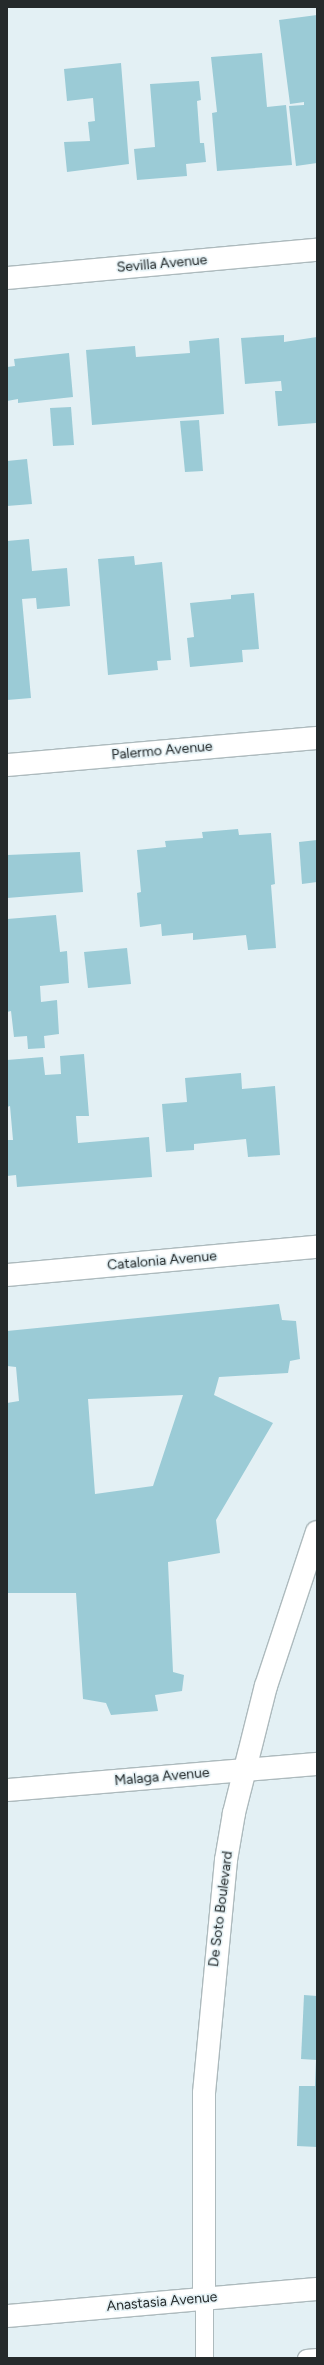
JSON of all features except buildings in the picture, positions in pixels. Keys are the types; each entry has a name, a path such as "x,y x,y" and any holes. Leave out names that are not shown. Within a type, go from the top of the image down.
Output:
{"street":[{"name":"Sevilla Avenue","path":"7,278 317,250"},
{"name":"Palermo Avenue","path":"7,765 317,738"},
{"name":"Catalonia Avenue","path":"7,1275 317,1247"},
{"name":"De Soto Boulevard","path":"204,2297 204,2093 219,1911 234,1813 245,1770 280,1641 317,1532"},
{"name":"Malaga Avenue","path":"7,1790 317,1764"},
{"name":"Anastasia Avenue","path":"7,2316 204,2297 317,2289"}],"lane":[{"path":"204,2297 204,2358"},
{"path":"306,2358 317,2357"}]}
